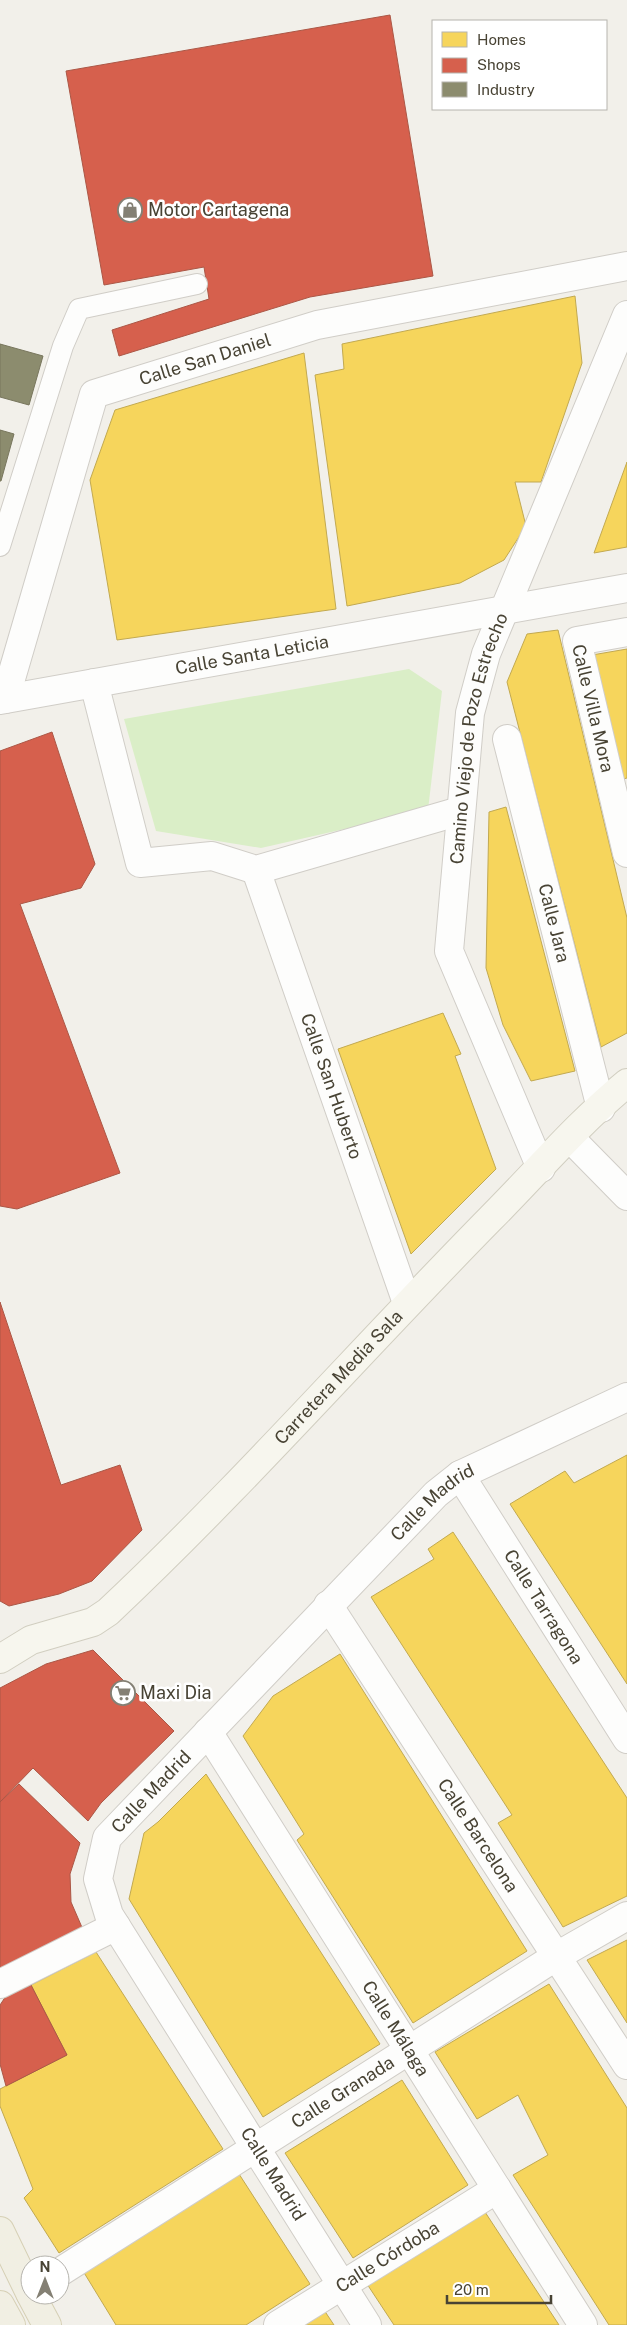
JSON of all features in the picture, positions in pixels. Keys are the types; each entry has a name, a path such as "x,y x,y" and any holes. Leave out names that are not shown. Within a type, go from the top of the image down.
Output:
{"main road":[{"name":"Carretera Media Sala","path":"0,1659 30,1640 93,1622 108,1612 185,1537 407,1303 627,1083"},
{"name":"Carretera Media Sala","path":"0,1635 30,1640"},
{"path":"0,2231 20,2272"},
{"path":"0,2305 11,2325"},
{"path":"36,2305 47,2325"}],"street":[{"name":"Calle San Daniel","path":"2,699 94,394 317,325 627,266"},
{"name":"Camino Viejo de Pozo Estrecho","path":"541,1168 449,951 460,811 470,713 486,654 627,315"},
{"name":"Calle Santa Leticia","path":"2,699 627,588"},
{"name":"Calle Villa Mora","path":"627,632 577,641 627,853"},
{"path":"94,683 140,863 212,856 256,870 460,811"},
{"name":"Calle Jara","path":"507,739 601,1108"},
{"name":"Calle San Huberto","path":"256,870 407,1303"},
{"path":"570,1138 627,1196"},
{"name":"Calle Madrid","path":"367,2325 109,1915 98,1879 107,1838 436,1494 460,1475 627,1397"},
{"name":"Calle Tarragona","path":"460,1475 627,1739"},
{"name":"Calle Barcelona","path":"328,1606 627,2065"},
{"name":"Calle Málaga","path":"208,1732 583,2325"},
{"name":"Calle Granada","path":"70,2266 557,1956 627,1916"},
{"path":"0,1984 116,1926"},
{"name":"Calle Córdoba","path":"278,2325 497,2188"}],"lane":[{"path":"0,546 63,346 79,309 197,284"}],"green space":[{"path":"409,669 442,691 428,810 261,848 156,831 124,719"}],"building: Homes":[{"path":"575,296 582,363 541,482 515,482 526,526 504,560 460,583 347,606 315,375 344,369 342,344"},
{"path":"304,353 336,609 117,640 90,480 115,410"},
{"path":"627,462 627,547 594,553"},
{"path":"558,630 627,918 627,1033 601,1047 507,682 527,634"},
{"path":"627,649 627,778 623,779 592,655"},
{"path":"506,807 575,1071 531,1081 503,1025 486,968 489,812"},
{"path":"443,1013 461,1054 455,1056 496,1169 411,1254 338,1049"},
{"path":"627,1455 627,1684 510,1504 565,1471 574,1483"},
{"path":"453,1532 627,1798 627,1896 563,1927 498,1823 512,1815 371,1597 434,1559 428,1549"},
{"path":"340,1654 527,1951 413,2023 297,1840 304,1834 243,1736 273,1696"},
{"path":"206,1774 380,2044 263,2117 129,1899 144,1833 158,1822"},
{"path":"627,1940 627,2023 587,1960"},
{"path":"96,1952 223,2149 59,2253 24,2198 33,2189 0,2106 0,2089 67,2055 31,1985"},
{"path":"549,1984 627,2108 627,2325 609,2325 513,2175 548,2155 518,2095 477,2119 435,2052"},
{"path":"402,2080 468,2185 353,2258 285,2153"},
{"path":"239,2174 310,2284 246,2325 116,2325 83,2271"},
{"path":"485,2212 559,2325 394,2325 367,2284"},
{"path":"324,2310 334,2325 301,2325"}],"building: Shops":[{"path":"390,15 433,276 310,297 119,356 112,330 209,299 204,267 104,285 66,71"},
{"path":"52,732 95,864 81,888 20,904 120,1173 17,1209 0,1206 0,751"},
{"path":"0,1302 61,1485 120,1465 142,1530 92,1581 59,1594 9,1606 0,1601"},
{"path":"93,1650 174,1731 101,1803 88,1821 33,1768 0,1802 0,1688 46,1664"},
{"path":"19,1784 80,1843 70,1874 71,1902 84,1932 0,1974 0,1802"},
{"path":"31,1985 67,2055 6,2086 0,2064 0,2005 6,1996"}],"building: Industry":[{"path":"0,344 43,356 29,405 0,397"},
{"path":"0,430 14,434 1,481 0,481"}],"place":[{"name":"Motor Cartagena","path":"130,210"},
{"name":"Maxi Dia","path":"123,1693"}]}
